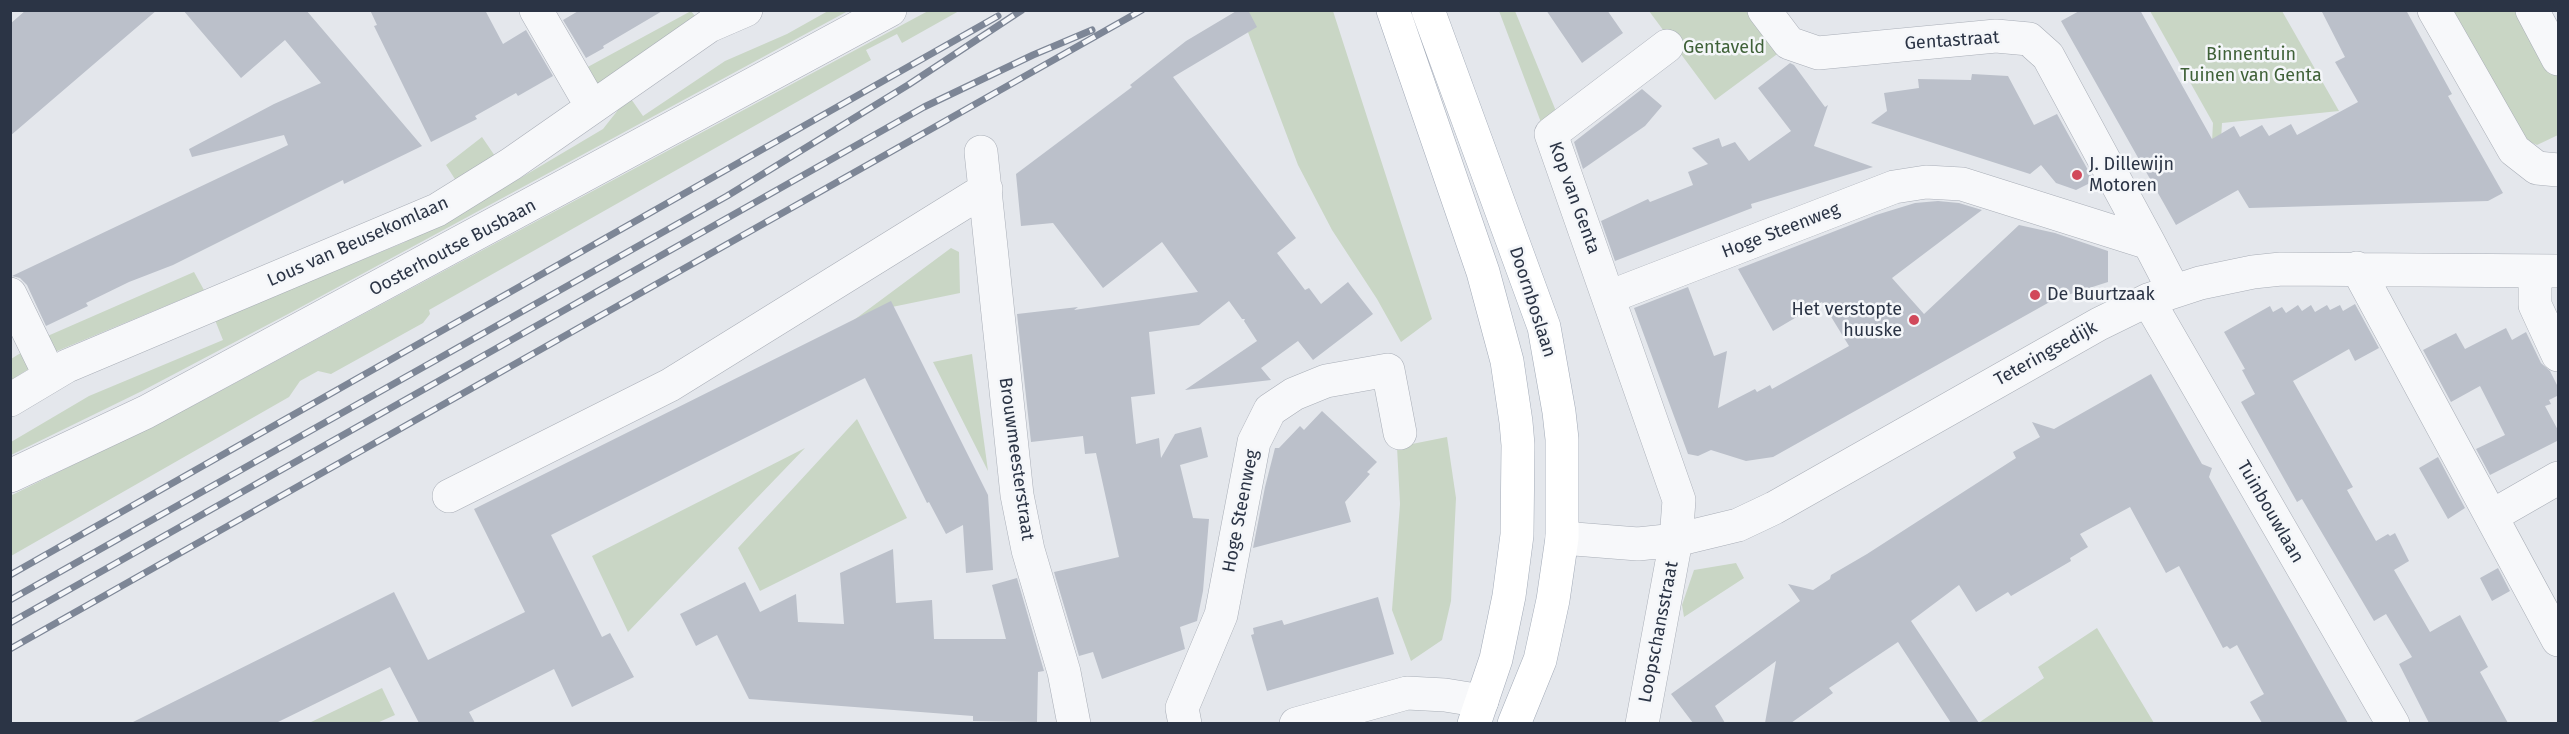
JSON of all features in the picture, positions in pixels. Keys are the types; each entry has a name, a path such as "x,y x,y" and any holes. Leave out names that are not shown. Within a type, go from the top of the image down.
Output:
{"main road":[{"name":"Doornboslaan","path":"1393,10 1484,272 1507,362 1516,422 1517,535 1501,637 1478,712"},
{"name":"Doornboslaan","path":"1428,10 1544,327 1556,384 1562,439 1562,538 1553,600 1540,660 1517,716"},
{"path":"1478,712 1517,716"}],"street":[{"path":"536,10 592,107"},
{"name":"Lous van Beusekomlaan","path":"10,400 78,361 437,210 511,164 709,26 746,10"},
{"name":"Oosterhoutse Busbaan","path":"10,476 165,401 890,10"},
{"name":"Gentastraat","path":"1764,10 1789,43 1818,53 1996,36 2029,39 2048,56 2149,243"},
{"path":"2434,10 2514,150 2538,168 2559,170"},
{"path":"2532,10 2559,59"},
{"name":"Kop van Genta","path":"1609,297 1551,134 1667,46"},
{"name":"Brouwmeesterstraat","path":"981,152 1017,495 1028,550 1064,672 1074,723"},
{"name":"Hoge Steenweg","path":"1609,297 1894,187 1926,182 1962,184 2149,243"},
{"path":"449,496 670,385 986,189"},
{"path":"2149,243 2161,295"},
{"name":"Teteringsedijk","path":"1562,538 1638,544 1676,540 1738,525 1774,508 2099,324 2161,295 2253,272 2300,268 2547,271"},
{"path":"2357,268 2559,640"},
{"path":"2547,271 2535,305 2559,355"},
{"path":"10,294 50,376"},
{"name":"Tuinbouwlaan","path":"2161,295 2393,723"},
{"path":"1609,297 1679,500 1676,540"},
{"name":"Hoge Steenweg","path":"1185,723 1182,708 1221,615 1254,442 1270,410 1294,394 1326,381 1388,370 1400,433"},
{"path":"2504,509 2559,478"},
{"name":"Loopschansstraat","path":"1642,723 1676,540"},
{"path":"1296,723 1407,693 1445,695 1478,712"}],"green space":[{"path":"691,11 695,16 594,87 584,69"},
{"path":"828,11 848,11 290,313 142,391 11,455 11,442 89,396 223,340 215,320 403,243 485,199 603,129 629,96 643,116 725,61 787,34"},
{"path":"928,11 959,11 902,43 897,34 866,50 871,60 429,310 430,314 423,323 331,374 318,371 300,381 289,397 11,556 10,496 196,404"},
{"path":"1240,11 1333,11 1432,319 1401,342 1377,299 1332,230 1298,165"},
{"path":"1499,11 1515,11 1558,116 1542,125"},
{"name":"Gentaveld","path":"1649,11 1755,11 1784,49 1715,100"},
{"name":"Binnentuin Tuinen van Genta","path":"2150,11 2282,11 2339,111 2222,123 2220,157 2210,179 2213,123"},
{"path":"2446,11 2522,11 2558,75 2558,135 2537,145 2515,135"},
{"path":"482,137 497,159 458,184 446,165"},
{"path":"951,248 959,252 960,293 892,307 827,340"},
{"path":"194,272 204,290 50,354 43,338"},
{"path":"27,349 35,365 11,380 11,359"},
{"path":"972,354 988,471 933,362"},
{"path":"857,419 907,518 760,591 738,548"},
{"path":"1447,437 1456,498 1451,601 1442,640 1411,661 1392,610 1400,504 1397,447"},
{"path":"805,448 628,632 592,556"},
{"path":"1736,563 1744,578 1684,617 1682,605 1694,570"},
{"path":"2097,628 2154,723 1977,724 2044,678 2038,667"},
{"path":"382,688 395,715 377,723 309,723"}],"building":[{"path":"26,10 157,10 10,136 10,24"},
{"path":"183,10 306,10 422,146 344,184 343,180 173,265 129,282 86,303 88,306 46,326 27,285 20,278 12,276 288,145 284,135 192,157 189,149 274,104 321,83 285,40 241,78"},
{"path":"370,10 485,10 503,44 526,30 553,76 518,96 516,93 475,116 477,119 431,142 374,26 377,25"},
{"path":"580,10 664,10 586,58 563,20"},
{"path":"1238,10 1248,10 1257,27 1173,77 1296,238 1277,253 1305,290 1309,288 1321,304 1348,282 1373,314 1313,360 1298,341 1261,368 1271,380 1185,390 1257,341 1244,321 1245,319 1242,319 1229,301 1199,325 1149,332 1155,394 1131,397 1136,444 1159,438 1161,458 1175,434 1201,427 1208,457 1180,465 1193,518 1209,519 1203,591 1197,621 1180,627 1185,649 1102,679 1093,652 1079,656 1054,572 1119,557 1096,453 1085,454 1083,436 1031,442 1017,314 1078,307 1074,310 1198,292 1162,242 1103,288 1053,223 1021,226 1016,174 1132,87 1130,85 1186,41"},
{"path":"1546,10 1607,10 1623,33 1582,63"},
{"path":"2081,10 2140,10 2212,139 2234,126 2240,137 2262,125 2269,136 2291,124 2297,135 2358,102 2335,62 2345,57 2321,10 2406,10 2452,94 2448,96 2503,193 2488,201 2249,208 2238,190 2176,225 2061,21"},
{"path":"1790,63 1794,65 1825,107 1828,105 1814,146 1873,167 1751,204 1752,208 1615,261 1601,221 1648,199 1650,202 1693,185 1688,172 1708,164 1692,148 1719,138 1722,147 1735,142 1749,161 1791,131 1758,88"},
{"path":"1972,74 2008,76 2034,125 2057,114 2094,181 2076,190 2056,183 2041,165 2030,174 1871,123 1887,111 1884,93 1919,88 1918,79 1971,80"},
{"path":"1642,89 1662,106 1645,126 1583,169 1574,142"},
{"path":"1938,201 1959,203 1982,210 1892,278 1924,314 2019,225 2055,233 2108,251 2108,282 2055,299 1773,457 1746,461 1711,450 1698,456 1688,454 1634,308 1688,287 1714,356 1727,351 1718,408 1755,389 1757,392 1770,385 1772,389 1849,346 1822,302 1773,331 1738,269 1876,215 1915,203"},
{"path":"891,301 988,495 993,570 966,573 963,525 946,534 929,502 927,503 865,378 551,535 602,637 610,633 634,677 572,707 554,669 469,712 475,723 419,723 390,667 276,723 131,723 394,592 428,660 525,612 474,509"},
{"path":"2355,304 2379,348 2355,361 2349,349 2293,381 2353,487 2347,490 2376,541 2395,533 2409,561 2394,570 2430,632 2460,615 2488,667 2480,672 2508,723 2429,723 2399,664 2412,657 2386,614 2374,621 2302,499 2297,502 2241,402 2255,394 2242,370 2245,369 2224,332 2270,306 2273,312 2282,307 2286,313 2298,305 2302,311 2311,305 2315,312 2327,305 2330,310 2340,305 2343,311"},
{"path":"2506,328 2512,340 2526,332 2541,363 2550,371 2559,389 2559,395 2549,400 2551,404 2545,406 2559,432 2559,440 2490,475 2476,449 2505,435 2480,386 2451,402 2423,350 2456,333 2465,349"},
{"path":"2151,374 2202,464 2212,468 2209,477 2348,723 2262,723 2250,702 2264,694 2237,645 2230,649 2227,646 2223,648 2179,566 2166,573 2130,507 2080,534 2088,547 2070,558 2071,561 2011,596 2008,592 1976,612 1959,585 1911,621 1979,723 1951,723 1898,642 1829,688 1833,693 1791,723 1765,723 1776,661 1715,706 1725,723 1693,723 1671,694 1800,601 1788,584 1813,590 1830,579 1831,575 2016,458 2013,452 2040,437 2032,422 2054,429"},
{"path":"1322,411 1377,462 1367,472 1370,474 1345,502 1351,522 1253,548 1275,448 1279,448 1300,426 1304,430"},
{"path":"2438,457 2465,508 2448,519 2419,468"},
{"path":"893,549 896,603 932,600 934,639 1006,639 992,585 1017,578 1044,671 1038,672 1037,722 973,721 973,716 749,699 717,635 696,646 680,614 745,582 760,612 796,594 798,622 844,624 840,573"},
{"path":"2498,568 2510,591 2492,601 2480,578"},
{"path":"1378,597 1394,654 1267,691 1251,635 1254,634 1253,628 1282,620 1284,625"}],"railway":[{"path":"10,600 727,196 908,85 1022,10"},
{"path":"10,649 1142,10"},
{"path":"10,575 998,16"},
{"path":"10,623 924,107 1033,55 1092,30"}],"place":[{"name":"J. Dillewijn Motoren","path":"2077,175"},
{"name":"De Buurtzaak","path":"2035,295"},
{"name":"Het verstopte huuske","path":"1914,320"}]}
